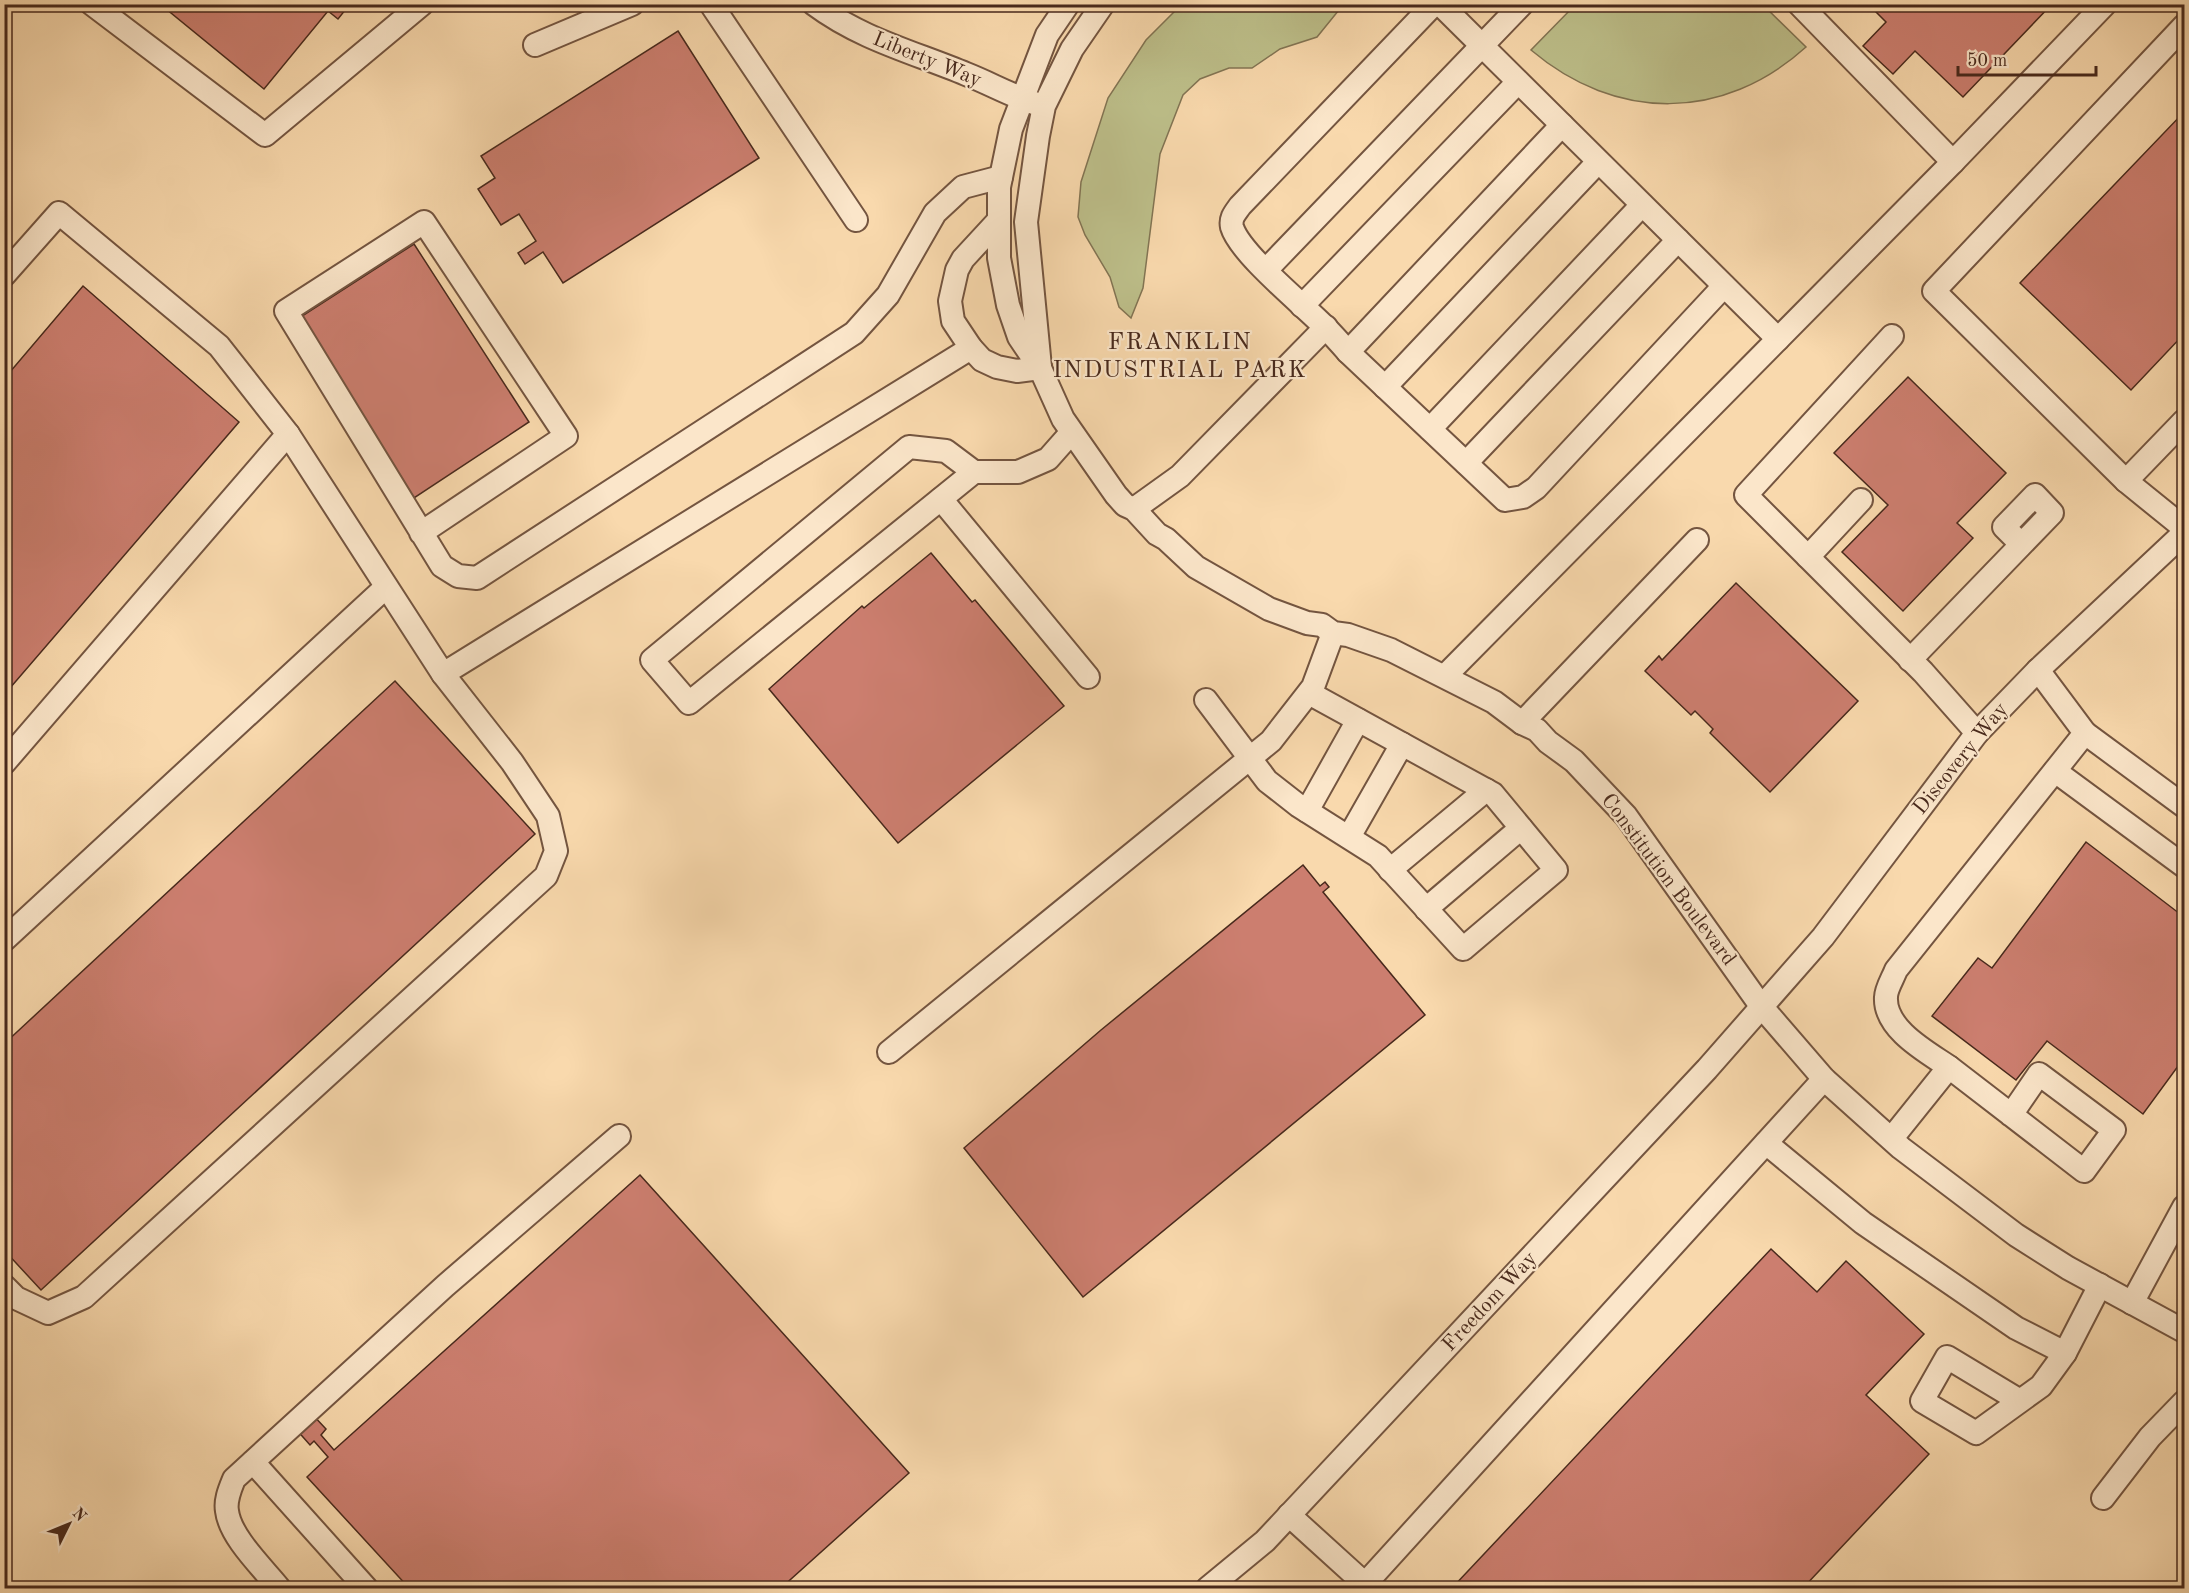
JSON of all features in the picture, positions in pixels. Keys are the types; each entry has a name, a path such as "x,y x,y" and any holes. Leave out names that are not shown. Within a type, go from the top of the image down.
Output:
{"street":[{"path":"92,4 265,135 422,4"},
{"path":"535,45 632,4"},
{"path":"711,4 856,220"},
{"name":"Liberty Way","path":"814,4 833,18 872,39 965,73 1022,99 1044,106"},
{"name":"Constitution Boulevard","path":"1068,4 1047,35 1011,129 999,186 999,258 1008,304 1018,337 1040,368 1071,433 1081,443 1116,495 1196,567 1269,609 1307,623 1322,625 1333,633 1348,635 1391,650 1494,702 1522,723 1537,730 1548,742 1574,761 1626,816 1761,1006 1824,1078 1892,1137 1901,1148 2016,1234 2100,1286 2184,1331"},
{"name":"Constitution Boulevard","path":"1040,368 1026,222 1044,106 1072,48 1103,4"},
{"path":"1434,4 1240,206 1231,219 1232,228 1243,246 1326,327 1348,352 1505,500 1523,497 1536,488 1724,286"},
{"path":"1440,4 1778,339"},
{"path":"1266,270 1522,4"},
{"path":"1798,4 1953,162"},
{"path":"1444,676 1953,162 2105,4"},
{"path":"2184,26 1934,291 2126,481 2184,528"},
{"path":"1302,306 1518,82"},
{"path":"1348,352 1562,125"},
{"path":"1385,387 1598,162"},
{"path":"421,532 566,436 424,222 286,311 421,532 442,566 458,576 477,578 854,333 888,295 935,213 963,187 1001,177"},
{"path":"1430,429 1642,205"},
{"path":"4,275 59,213 219,346 288,434 443,674 512,762 548,816 556,850 546,876 84,1297 48,1313 16,1298 4,1286"},
{"path":"999,220 963,259 953,284 950,301 953,321 982,360 998,368 1017,371 1040,368"},
{"path":"1466,463 1678,240"},
{"path":"1134,509 1180,476 1326,327"},
{"path":"1892,336 1746,495 1910,660 1977,733"},
{"path":"443,674 971,348"},
{"path":"2126,481 2184,421"},
{"path":"974,472 689,704 652,660 909,447 946,451 974,472 1018,472 1048,459 1071,433"},
{"path":"4,763 288,434"},
{"path":"941,499 1088,677"},
{"path":"1808,557 1861,500"},
{"name":"Discovery Way","path":"1761,1006 1823,937 1977,733 2038,670 2184,533"},
{"path":"1522,723 1697,540"},
{"path":"1910,660 2021,544"},
{"path":"4,940 386,587"},
{"path":"890,1052 1271,741 1313,687 1333,633"},
{"path":"2038,670 2085,733 2184,806"},
{"path":"1206,700 1267,781 1307,811 1378,856 1463,949 1556,870 1493,795 1309,693"},
{"path":"1307,811 1358,720"},
{"path":"2011,1115 2038,1074 2114,1130 2084,1171 2011,1115 1949,1067 1913,1043 1891,1020 1886,996 1896,970 2085,733"},
{"path":"1348,837 1402,744"},
{"path":"2055,771 2184,866"},
{"path":"1390,870 1485,790"},
{"path":"1426,909 1521,828"},
{"name":"Freedom Way","path":"1208,1588 1245,1560 1289,1515 1666,1113 1761,1006"},
{"path":"1892,1137 1949,1067"},
{"path":"1289,1515 1365,1584 1824,1078"},
{"path":"279,1588 237,1536 227,1512 228,1495 234,1479 445,1286 619,1136"},
{"path":"1766,1143 1863,1223 2016,1328 2065,1353"},
{"path":"2132,1302 2178,1234 2184,1207"},
{"path":"2020,1401 2041,1386 2065,1353 2100,1286"},
{"path":"2103,1498 2150,1437 2184,1402"},
{"path":"253,1462 366,1588"}],"green space":[{"path":"1182,4 1343,5 1317,37 1280,49 1252,68 1229,68 1200,79 1183,95 1160,154 1143,288 1131,318 1119,307 1110,277 1085,235 1078,217 1081,182 1108,98 1146,40"},
{"path":"1575,5 1763,5 1806,47 1774,72 1740,89 1705,100 1669,104 1633,100 1598,90 1564,74 1531,50"}],"building":[{"path":"160,4 350,4 338,19 328,11 264,89"},
{"path":"1868,4 2052,4 1963,97 1915,51 1893,74 1863,46 1886,22"},
{"path":"678,31 759,158 563,283 543,252 525,264 518,253 536,241 519,214 501,225 478,189 495,178 481,156"},
{"path":"2184,112 2184,334 2131,390 2020,283"},
{"path":"414,244 529,422 414,498 302,316"},
{"path":"83,286 239,422 4,695 4,379"},
{"path":"1908,377 2006,473 1957,523 1973,538 1903,611 1842,552 1888,505 1834,453"},
{"path":"931,553 972,602 975,600 1064,706 898,843 769,689 862,606 864,608"},
{"path":"1736,583 1858,701 1770,792 1710,733 1713,729 1695,711 1691,715 1645,671 1659,656 1662,660"},
{"path":"395,681 535,834 41,1290 4,1250 4,1044"},
{"path":"2086,842 2184,917 2184,1058 2143,1114 2047,1041 2016,1080 1932,1016 1978,958 1992,968"},
{"path":"1303,865 1320,886 1325,882 1329,887 1323,892 1425,1015 1083,1297 964,1148 1101,1030"},
{"path":"640,1175 909,1473 781,1588 409,1588 307,1477 328,1457 314,1441 310,1445 295,1428 311,1413 326,1429 321,1435 334,1450"},
{"path":"1771,1249 1817,1292 1846,1261 1924,1334 1866,1395 1929,1454 1803,1588 1452,1588"}],"district":[{"name":"FRANKLIN INDUSTRIAL PARK","path":"1180,357"}]}
